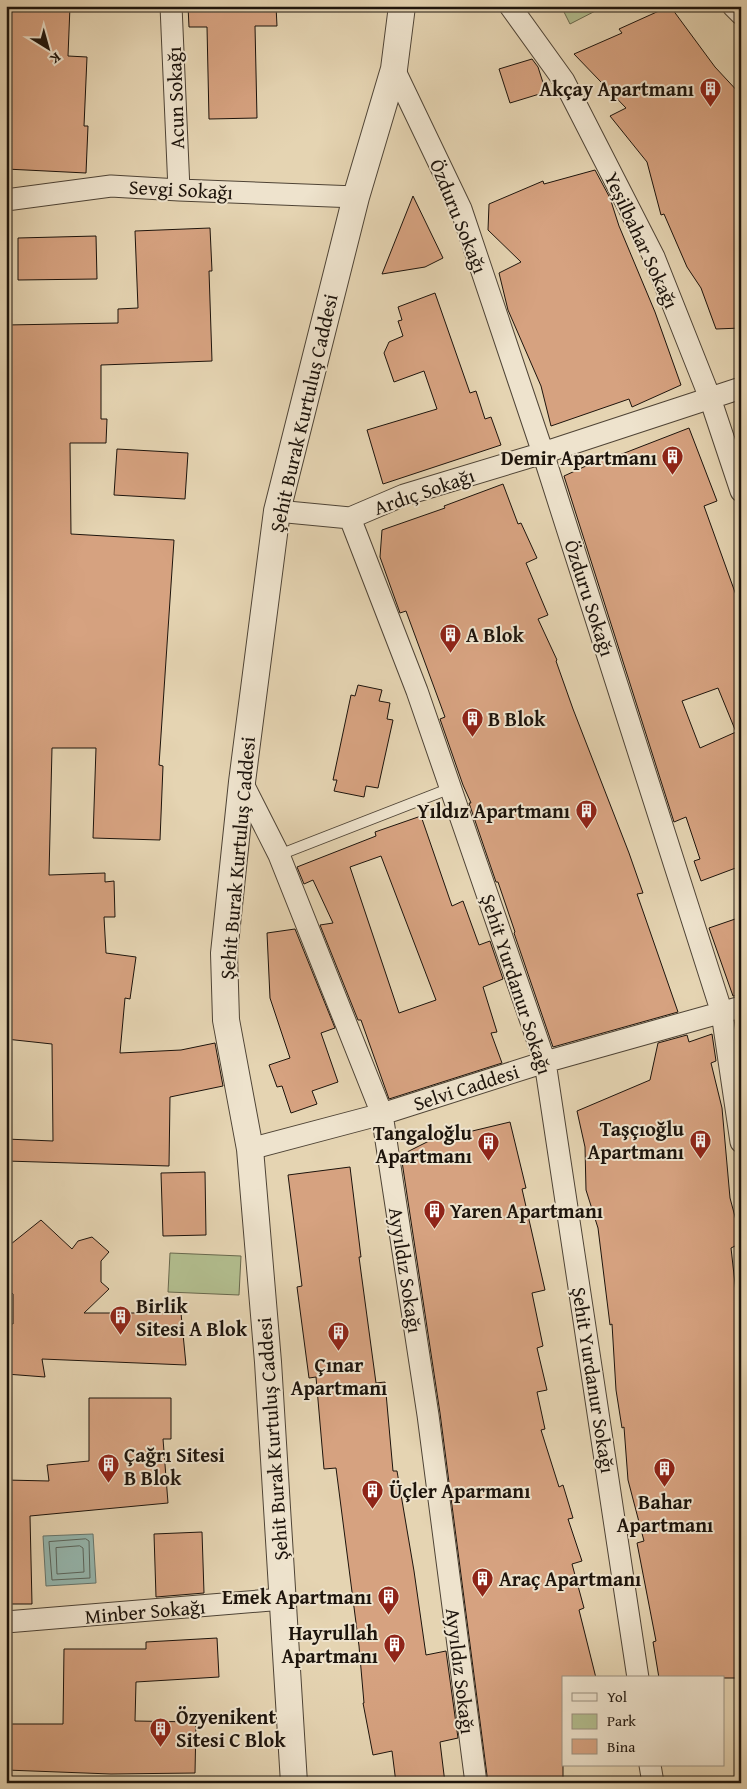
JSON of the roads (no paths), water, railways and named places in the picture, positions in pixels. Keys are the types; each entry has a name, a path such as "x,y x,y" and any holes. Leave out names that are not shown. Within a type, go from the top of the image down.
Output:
{"street":[{"name":"Acun Sokağı","path":"171,6 179,190"},
{"name":"Şehit Burak Kurtuluş Caddesi","path":"294,1783 268,1362 250,1149 226,1020 224,953 242,782 277,512 356,197 394,69 402,6"},
{"name":"Yeşilbahar Sokağı","path":"510,6 564,81 654,257 710,398 741,491"},
{"path":"733,6 741,14"},
{"name":"Özduru Sokağı","path":"394,69 461,209 731,1010 741,1142"},
{"name":"Sevgi Sokağı","path":"6,200 111,186 356,197"},
{"name":"Ardıç Sokağı","path":"277,512 350,518 404,495 741,388"},
{"name":"Şehit Yurdanur Sokağı","path":"350,518 417,691 545,1062 638,1676"},
{"name":"Ayyıldız Sokağı","path":"242,782 278,855 382,1114 428,1415 476,1783"},
{"name":"Selvi Caddesi","path":"250,1149 382,1114 545,1062 731,1010"},
{"name":"Minber Sokağı","path":"6,1622 283,1600"},
{"path":"650,1766 653,1783"}],"lane":[{"path":"278,855 451,788"}],"water":[{"path":"93,1534 96,1583 46,1586 43,1536"}],"place":[{"name":"Akçay Apartmanı","path":"710,107"},
{"name":"Demir Apartmanı","path":"673,476"},
{"name":"A Blok","path":"450,653"},
{"name":"B Blok","path":"472,737"},
{"name":"Yıldız Apartmanı","path":"586,829"},
{"name":"Taşçıoğlu Apartmanı","path":"700,1159"},
{"name":"Tangaloğlu Apartmanı","path":"488,1162"},
{"name":"Yaren Apartmanı","path":"434,1229"},
{"name":"Birlik Sitesi A Blok","path":"120,1336"},
{"name":"Çınar Apartmanı","path":"339,1351"},
{"name":"Çağrı Sitesi B Blok","path":"108,1484"},
{"name":"Bahar Apartmanı","path":"665,1488"},
{"name":"Üçler Aparmanı","path":"373,1509"},
{"name":"Araç Apartmanı","path":"483,1597"},
{"name":"Emek Apartmanı","path":"388,1615"},
{"name":"Hayrullah Apartmanı","path":"394,1663"},
{"name":"Özyenikent Sitesi C Blok","path":"160,1747"}]}
